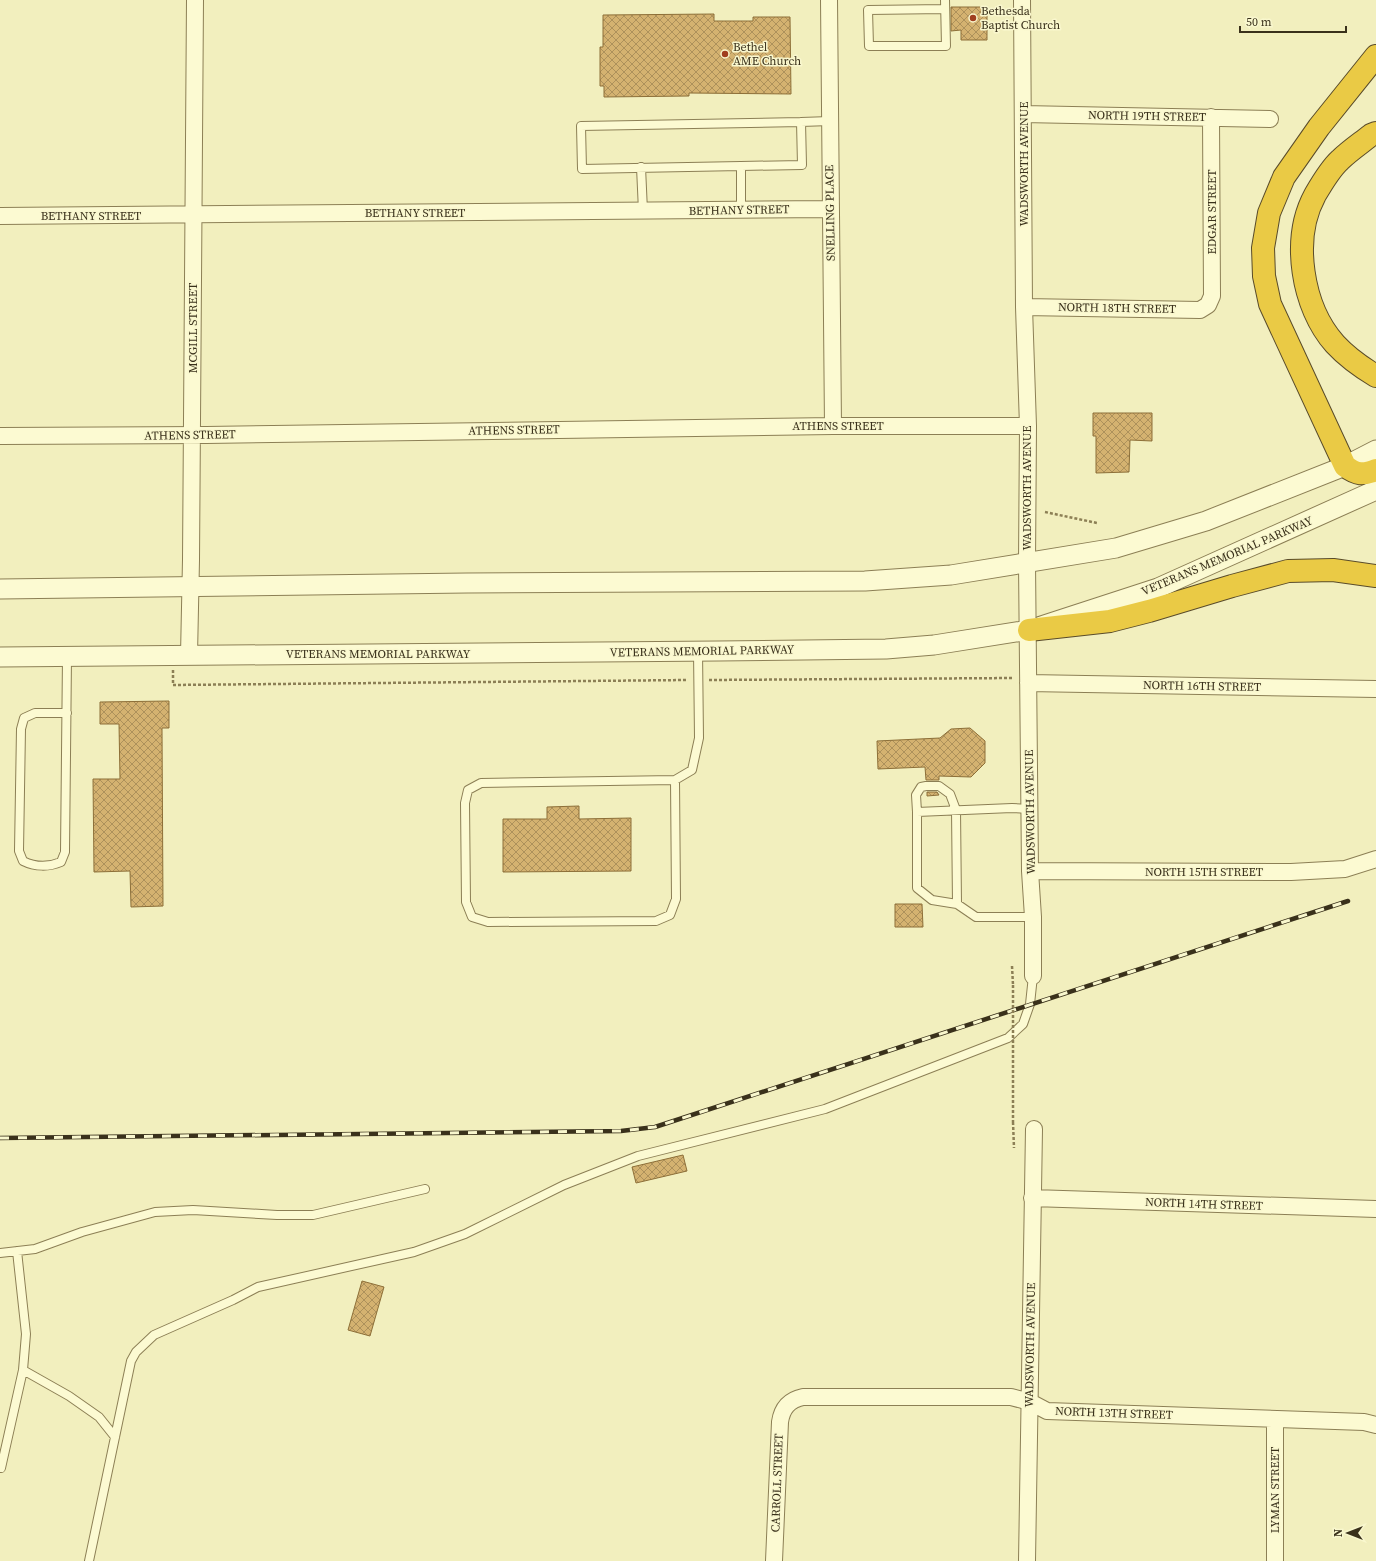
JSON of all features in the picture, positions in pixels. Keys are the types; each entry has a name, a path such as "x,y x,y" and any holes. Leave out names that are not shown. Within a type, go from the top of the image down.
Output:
{"highway":[{"path":"1376,56 1319,127 1284,177 1268,213 1263,248 1264,276 1270,304 1345,466 1354,472 1361,474 1376,470"},
{"path":"1376,133 1371,135 1340,160 1324,180 1314,196 1306,217 1303,236 1302,265 1307,290 1319,320 1335,344 1356,363 1376,376"},
{"path":"1029,630 1110,621 1149,612 1232,586 1288,571 1333,570 1376,576"}],"street":[{"name":"MCGILL STREET","path":"190,655 195,0"},
{"name":"SNELLING PLACE","path":"829,0 833,426"},
{"name":"WADSWORTH AVENUE","path":"1022,0 1024,307 1028,426 1027,563 1029,630 1028,683 1030,871 1033,917 1033,976"},
{"name":"NORTH 19TH STREET","path":"1023,114 1270,119"},
{"name":"EDGAR STREET","path":"1208,305 1212,296 1211,117"},
{"name":"BETHANY STREET","path":"0,216 830,209"},
{"name":"NORTH 18TH STREET","path":"1024,307 1200,310 1208,305"},
{"name":"ATHENS STREET","path":"0,436 192,435 833,426 1028,426"},
{"path":"0,589 865,581 951,575 1116,548 1206,521 1345,466 1376,450"},
{"name":"VETERANS MEMORIAL PARKWAY","path":"0,658 67,656 886,649 960,641 1029,630 1158,588 1376,490"},
{"name":"NORTH 16TH STREET","path":"1028,683 1376,689"},
{"name":"NORTH 15TH STREET","path":"1030,871 1291,872 1345,869 1376,859"},
{"name":"WADSWORTH AVENUE","path":"1027,1561 1034,1129"},
{"name":"NORTH 14TH STREET","path":"1032,1198 1376,1209"},
{"name":"NORTH 13TH STREET","path":"786,1406 794,1399 803,1397 1011,1397 1030,1402 1047,1411 1364,1422 1376,1425"},
{"name":"CARROLL STREET","path":"774,1561 780,1422 781,1413 786,1406"},
{"name":"LYMAN STREET","path":"1275,1419 1275,1561"}],"lane":[{"path":"945,9 868,10 869,46 946,46 946,0"},
{"path":"801,122 802,164 582,169 581,126 830,121"},
{"path":"741,166 741,210"},
{"path":"641,168 643,211"},
{"path":"675,780 676,899 670,915 656,921 488,922 472,918 466,902 465,803 468,790 481,783 675,780 692,770 699,738 698,651"},
{"path":"67,656 67,713 65,852 61,862 52,865 30,864 23,861 19,851 21,729 24,718 35,713 67,713"},
{"path":"957,904 956,810 950,794 939,786 921,787 916,795 917,888 932,900 957,904 976,917 1033,917"},
{"path":"917,812 1030,808"},
{"path":"89,1561 131,1361 136,1352 154,1335 233,1300 258,1287 414,1252 465,1234 564,1185 638,1156 825,1109 1008,1038 1023,1024 1030,1004 1033,976"},
{"path":"0,1253 35,1249 82,1232 155,1212 193,1210 278,1215 313,1214 425,1189"},
{"path":"1,1468 23,1370 26,1334 17,1251"},
{"path":"23,1370 69,1396 99,1417 115,1437"}],"path":[{"path":"1045,512 1097,523"},
{"path":"172,666 173,685 1012,677 1028,683"},
{"path":"1012,966 1014,1148"}],"building":[{"path":"951,7 987,7 987,40 961,40 961,30 951,31"},
{"path":"714,14 714,21 753,21 753,17 790,17 791,94 689,93 689,96 604,97 604,86 600,86 600,47 603,47 603,15"},
{"path":"1093,413 1152,413 1152,441 1130,440 1129,472 1096,473 1096,436 1093,436"},
{"path":"169,701 169,728 162,728 163,906 131,907 130,871 94,872 93,779 120,779 119,724 100,724 100,702"},
{"path":"970,728 985,741 985,763 971,777 939,776 939,780 926,780 925,767 878,769 877,741 940,738 951,729"},
{"path":"927,792 937,792 939,795 927,796"},
{"path":"579,806 579,819 631,818 631,871 503,872 503,819 547,819 547,807"},
{"path":"895,904 922,904 923,927 895,927"},
{"path":"683,1155 687,1171 636,1183 632,1167"},
{"path":"362,1281 384,1287 370,1336 348,1330"}],"railway":[{"path":"0,1138 621,1131 655,1127 1348,901"}],"place":[{"name":"Bethesda Baptist Church","path":"973,18"},
{"name":"Bethel AME Church","path":"725,54"}]}
